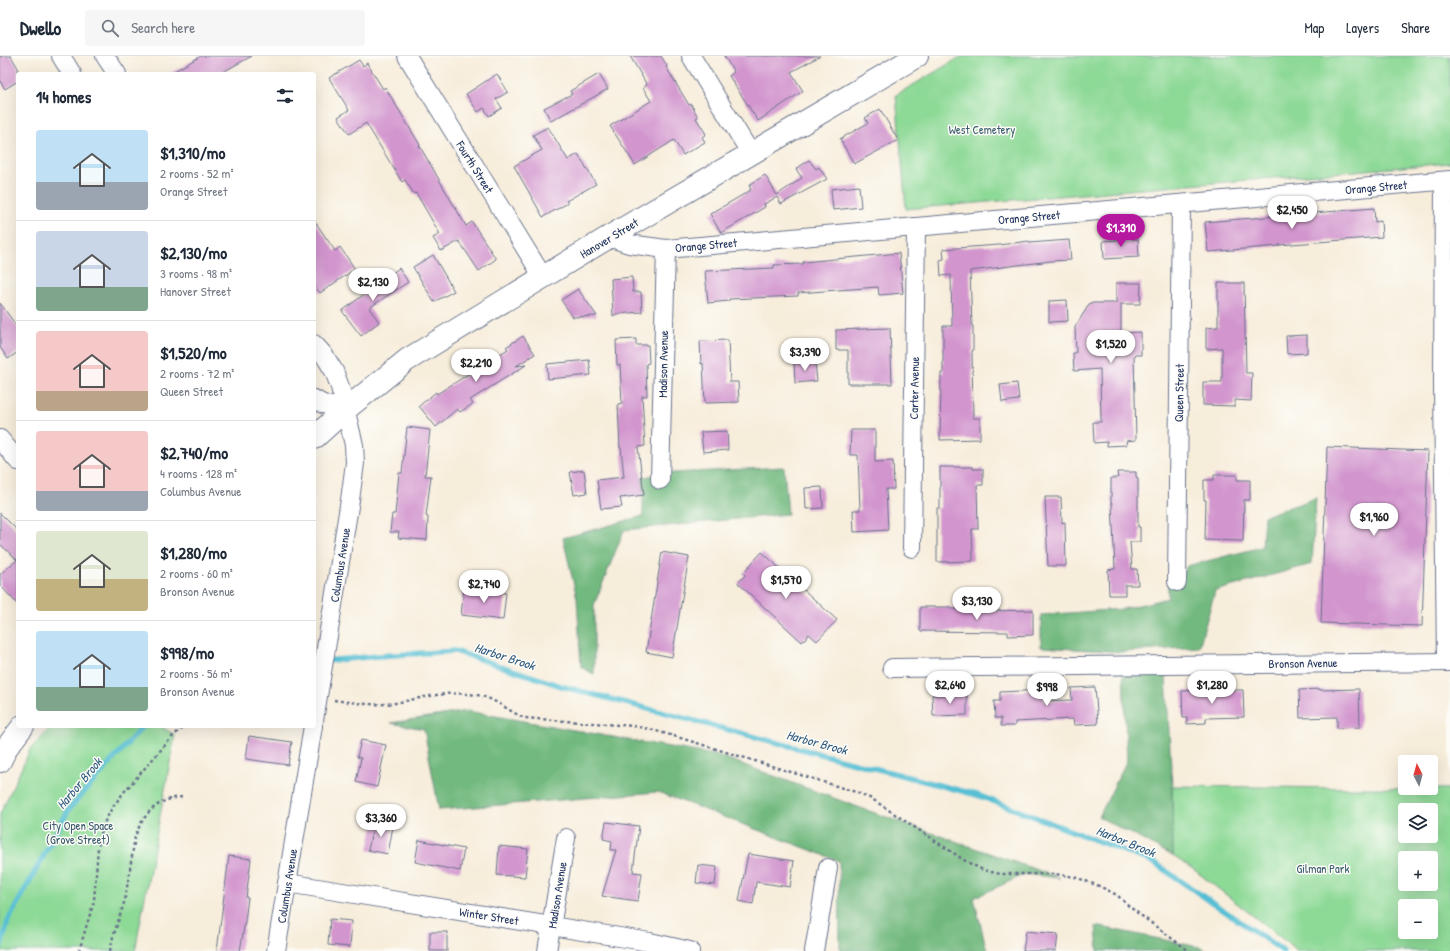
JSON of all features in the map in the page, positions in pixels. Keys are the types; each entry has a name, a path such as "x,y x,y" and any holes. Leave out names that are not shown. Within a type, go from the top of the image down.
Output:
{"main road":[{"name":"Hanover Street","path":"316,436 345,410 407,360 609,237 917,56"},
{"path":"0,761 7,747 21,728"}],"street":[{"path":"61,56 71,72"},
{"path":"105,56 116,72"},
{"name":"Fourth Street","path":"407,56 543,277"},
{"path":"691,56 751,154"},
{"path":"1447,180 1443,384 1448,662"},
{"name":"Orange Street","path":"609,237 629,244 666,248 1447,180"},
{"name":"Queen Street","path":"1177,582 1181,204"},
{"name":"Carter Avenue","path":"912,548 916,227"},
{"name":"Madison Avenue","path":"660,480 666,248"},
{"name":"Columbus Avenue","path":"316,346 324,355 334,371 340,387 354,445 355,463 316,708"},
{"path":"316,400 323,404 345,410"},
{"path":"0,439 16,459"},
{"name":"Bronson Avenue","path":"892,668 1448,662"},
{"name":"Columbus Avenue","path":"276,951 313,728"},
{"name":"Madison Avenue","path":"547,951 566,838"},
{"path":"814,951 828,868"},
{"name":"Winter Street","path":"287,883 650,942 690,951"}],"path":[{"path":"330,699 372,705 394,703 442,693 460,693 478,695 525,718 633,726 674,736 859,793 872,799 967,862 983,870 1000,874 1055,874 1075,877 1099,886 1117,895 1131,908 1189,951"},
{"path":"79,951 94,901 98,847 104,825 112,808 124,792 173,736 183,728"},
{"path":"110,951 125,900 135,837 138,829 145,817 158,803 171,798 182,797"}],"green space":[{"name":"West Cemetery","path":"962,56 1450,56 1450,163 906,209 896,95"},
{"path":"784,467 788,514 624,530 594,605 594,674 581,667 577,598 563,538 643,516 643,477 673,473"},
{"path":"1316,498 1312,564 1215,591 1199,647 1122,652 1041,647 1041,615 1123,609 1168,598 1168,586 1177,582 1187,566 1262,547 1264,516"},
{"path":"1123,675 1166,676 1172,786 1173,856 1099,817 1127,760"},
{"path":"467,711 720,756 858,807 1060,878 1025,874 974,898 987,951 840,951 839,861 658,792 439,810 424,729 391,723"},
{"name":"City Open Space (Grove Street)","path":"50,728 163,728 175,735 135,951 0,951 0,814 30,750"},
{"name":"Gilman Park","path":"1172,786 1398,788 1398,795 1438,795 1438,789 1450,789 1450,951 1298,951 1193,869 1173,856"},
{"path":"1096,926 1199,947 1207,951 1098,951"}],"building":[{"path":"0,56 11,56 18,68 18,72 16,72 16,82 5,89 0,81"},
{"path":"201,56 252,56 223,72 173,72"},
{"path":"630,56 661,56 689,105 691,104 698,117 696,118 706,134 702,137 705,142 683,155 674,140 635,165 610,126 651,101 643,88 647,85"},
{"path":"724,56 820,56 791,72 803,91 758,121 729,76 734,72"},
{"path":"359,60 363,66 367,63 383,89 385,87 466,226 472,222 496,259 479,271 459,241 441,251 433,238 440,234 416,193 414,194 405,180 402,182 366,123 349,134 338,117 349,110 329,78"},
{"path":"497,74 508,92 496,99 502,108 489,116 484,108 478,112 466,94"},
{"path":"599,74 608,89 551,121 544,108 572,94 570,91"},
{"path":"880,109 898,140 854,164 840,139 868,123 865,118"},
{"path":"548,127 568,160 578,154 596,184 566,201 568,203 543,217 514,166 542,150 533,135"},
{"path":"809,160 816,169 819,167 827,179 781,204 777,197 764,204 765,207 721,233 710,214 751,190 749,185 765,175 777,195 802,178 796,169"},
{"path":"859,186 861,207 833,210 831,189"},
{"path":"1374,208 1375,222 1381,221 1382,237 1208,252 1205,222"},
{"path":"316,223 335,251 340,247 355,269 320,293 316,288"},
{"path":"1117,236 1132,236 1132,239 1138,239 1139,257 1104,259 1103,241 1117,240"},
{"path":"1069,240 1071,260 970,271 973,326 973,418 980,418 980,439 940,440 941,373 943,373 943,326 952,326 951,275 941,276 940,260 944,259 943,249 999,245 1029,241 1029,243"},
{"path":"899,253 903,293 879,295 878,287 798,293 798,296 729,299 729,301 708,303 705,271 774,268 774,265 803,264 803,262"},
{"path":"433,255 454,291 434,302 413,267"},
{"path":"399,268 408,282 369,308 379,322 361,336 342,311"},
{"path":"632,277 633,292 641,292 642,312 616,314 613,316 611,279"},
{"path":"1116,283 1141,283 1140,304 1121,304 1121,333 1141,332 1141,355 1134,355 1136,440 1126,441 1127,445 1107,446 1107,442 1094,443 1093,422 1101,422 1100,369 1074,371 1073,353 1076,353 1075,327 1090,303 1116,303"},
{"path":"1218,283 1244,283 1246,373 1252,373 1251,401 1235,400 1235,406 1203,405 1203,382 1222,382 1222,348 1206,349 1206,328 1218,327"},
{"path":"578,289 597,316 573,317 561,300"},
{"path":"1067,300 1068,321 1049,322 1049,301"},
{"path":"0,303 16,325 16,353 8,359 0,347"},
{"path":"890,328 892,384 848,384 848,350 836,350 836,330"},
{"path":"1307,335 1307,353 1287,354 1286,336"},
{"path":"523,336 535,354 516,366 526,365 470,400 473,404 460,412 457,409 436,427 419,406 436,392 437,394 508,349 506,347"},
{"path":"636,339 636,345 648,345 649,363 646,364 647,396 642,396 645,446 638,447 644,495 620,498 622,507 601,509 597,480 624,477 620,448 618,404 622,403 620,365 617,365 616,340"},
{"path":"728,340 730,382 738,382 739,402 705,403 703,363 701,364 700,341"},
{"path":"589,360 591,375 548,379 547,364"},
{"path":"815,362 817,381 795,383 794,363"},
{"path":"1017,383 1019,400 1002,402 1000,385"},
{"path":"407,427 430,430 425,476 431,476 426,516 428,517 427,540 398,538 399,532 390,532 392,514 395,514 399,473 402,473"},
{"path":"851,430 875,430 875,462 893,461 894,489 886,489 888,530 854,532 853,510 860,510 858,455 850,455"},
{"path":"727,431 728,450 703,452 701,432"},
{"path":"1327,447 1428,451 1422,626 1321,623"},
{"path":"940,467 973,467 973,469 983,469 983,485 977,485 978,529 972,529 973,561 937,562 937,508 940,508"},
{"path":"584,470 587,493 574,495 570,472"},
{"path":"1117,472 1136,472 1136,477 1138,479 1138,527 1140,527 1140,542 1130,542 1132,569 1137,569 1138,585 1125,585 1125,595 1109,595 1108,570 1115,569 1111,478 1118,478"},
{"path":"1214,475 1237,475 1237,480 1250,480 1250,500 1244,500 1243,541 1205,540 1206,500 1204,500 1204,480 1214,480"},
{"path":"822,487 823,508 806,509 805,488"},
{"path":"1045,497 1061,497 1062,523 1065,522 1066,566 1048,566"},
{"path":"0,513 16,529 16,559 0,544"},
{"path":"662,552 689,557 672,657 646,652"},
{"path":"762,552 837,620 817,641 809,634 802,642 738,583 745,575 743,573"},
{"path":"16,561 16,603 0,585 0,574"},
{"path":"464,588 506,593 503,620 461,615"},
{"path":"920,607 990,609 990,611 1033,610 1033,635 1008,636 1008,632 920,631"},
{"path":"1095,687 1098,724 1074,725 1073,719 1015,722 1015,726 1001,726 1001,718 995,718 994,701 1000,701 1000,692 1043,690 1044,701 1072,700 1071,688"},
{"path":"1359,689 1360,727 1337,728 1337,717 1300,718 1299,690"},
{"path":"1243,690 1244,717 1206,718 1206,723 1187,724 1187,718 1183,718 1182,691"},
{"path":"967,694 967,715 933,716 932,695"},
{"path":"249,736 292,742 288,765 246,759"},
{"path":"361,740 386,745 377,787 356,782 361,758 357,757"},
{"path":"374,822 393,826 388,854 368,850"},
{"path":"606,822 639,826 633,872 642,873 638,901 602,896 616,850 611,850 612,841 603,839"},
{"path":"419,840 464,849 460,871 415,862"},
{"path":"499,846 528,849 525,877 497,875"},
{"path":"748,854 794,861 790,887 756,882 753,904 739,901"},
{"path":"229,856 251,859 246,898 248,898 240,951 217,951"},
{"path":"698,865 717,867 715,885 696,883"},
{"path":"330,919 352,921 350,947 328,945"},
{"path":"1026,931 1058,934 1056,951 1023,951"},
{"path":"430,932 447,932 447,951 430,951"}],"waterway":[{"name":"Harbor Brook","path":"316,662 455,651 561,686 977,795 1153,862 1283,951"},
{"name":"Harbor Brook","path":"0,948 8,921 69,809 141,728"}]}
